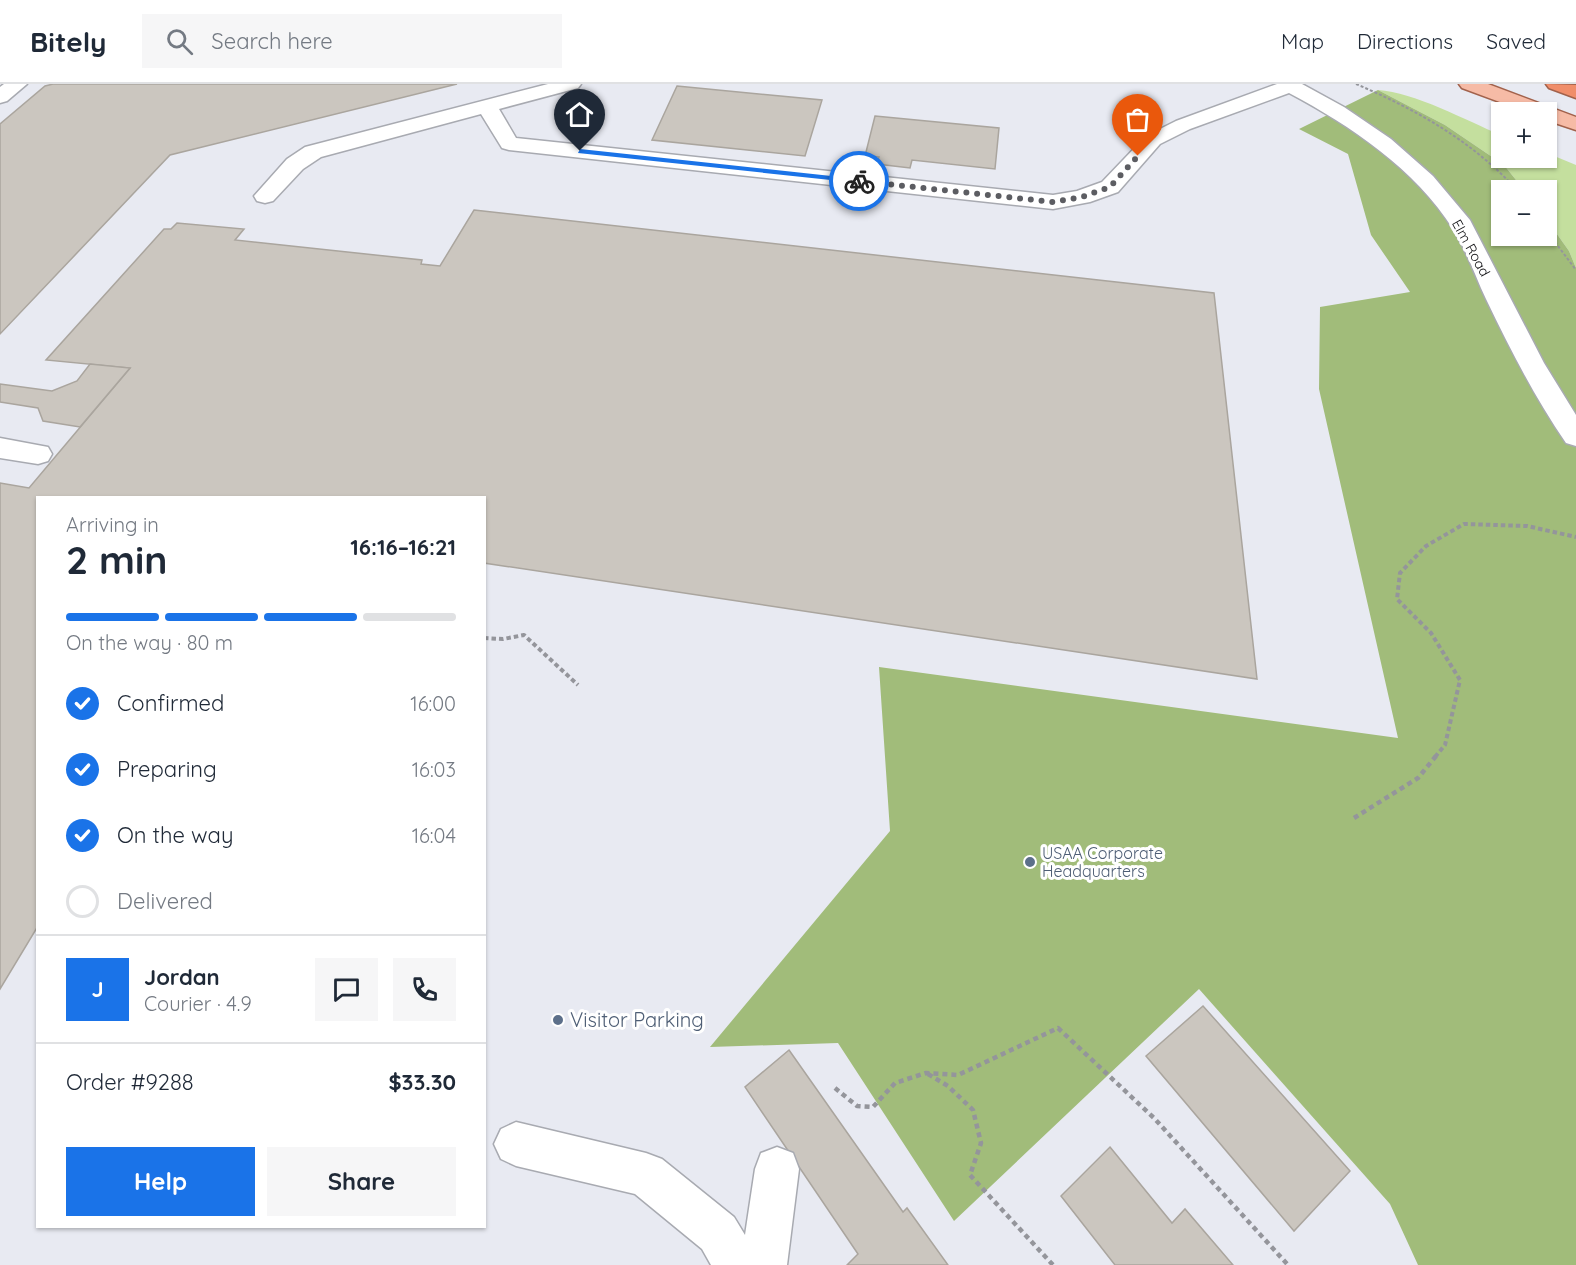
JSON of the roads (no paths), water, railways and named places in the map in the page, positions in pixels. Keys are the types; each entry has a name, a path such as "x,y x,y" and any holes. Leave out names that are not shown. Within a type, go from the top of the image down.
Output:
{"highway":[{"path":"1556,84 1576,92"}],"main road":[{"path":"1469,84 1517,102"},
{"path":"1557,117 1576,124"}],"street":[{"path":"0,97 17,84"},
{"path":"265,196 295,164 313,152 571,84"},
{"path":"487,107 509,144 1053,202 1082,197 1110,187 1152,140 1183,125 1288,85"},
{"name":"Elm Road","path":"1288,85 1326,104 1380,139 1433,189 1462,226 1526,354 1576,436"},
{"path":"0,448 39,454"},
{"path":"516,1144 646,1175 717,1233 737,1265"},
{"path":"764,1265 777,1169"}],"place":[{"name":"USAA Corporate Headquarters","path":"1030,862"},
{"name":"Visitor Parking","path":"558,1020"}]}
